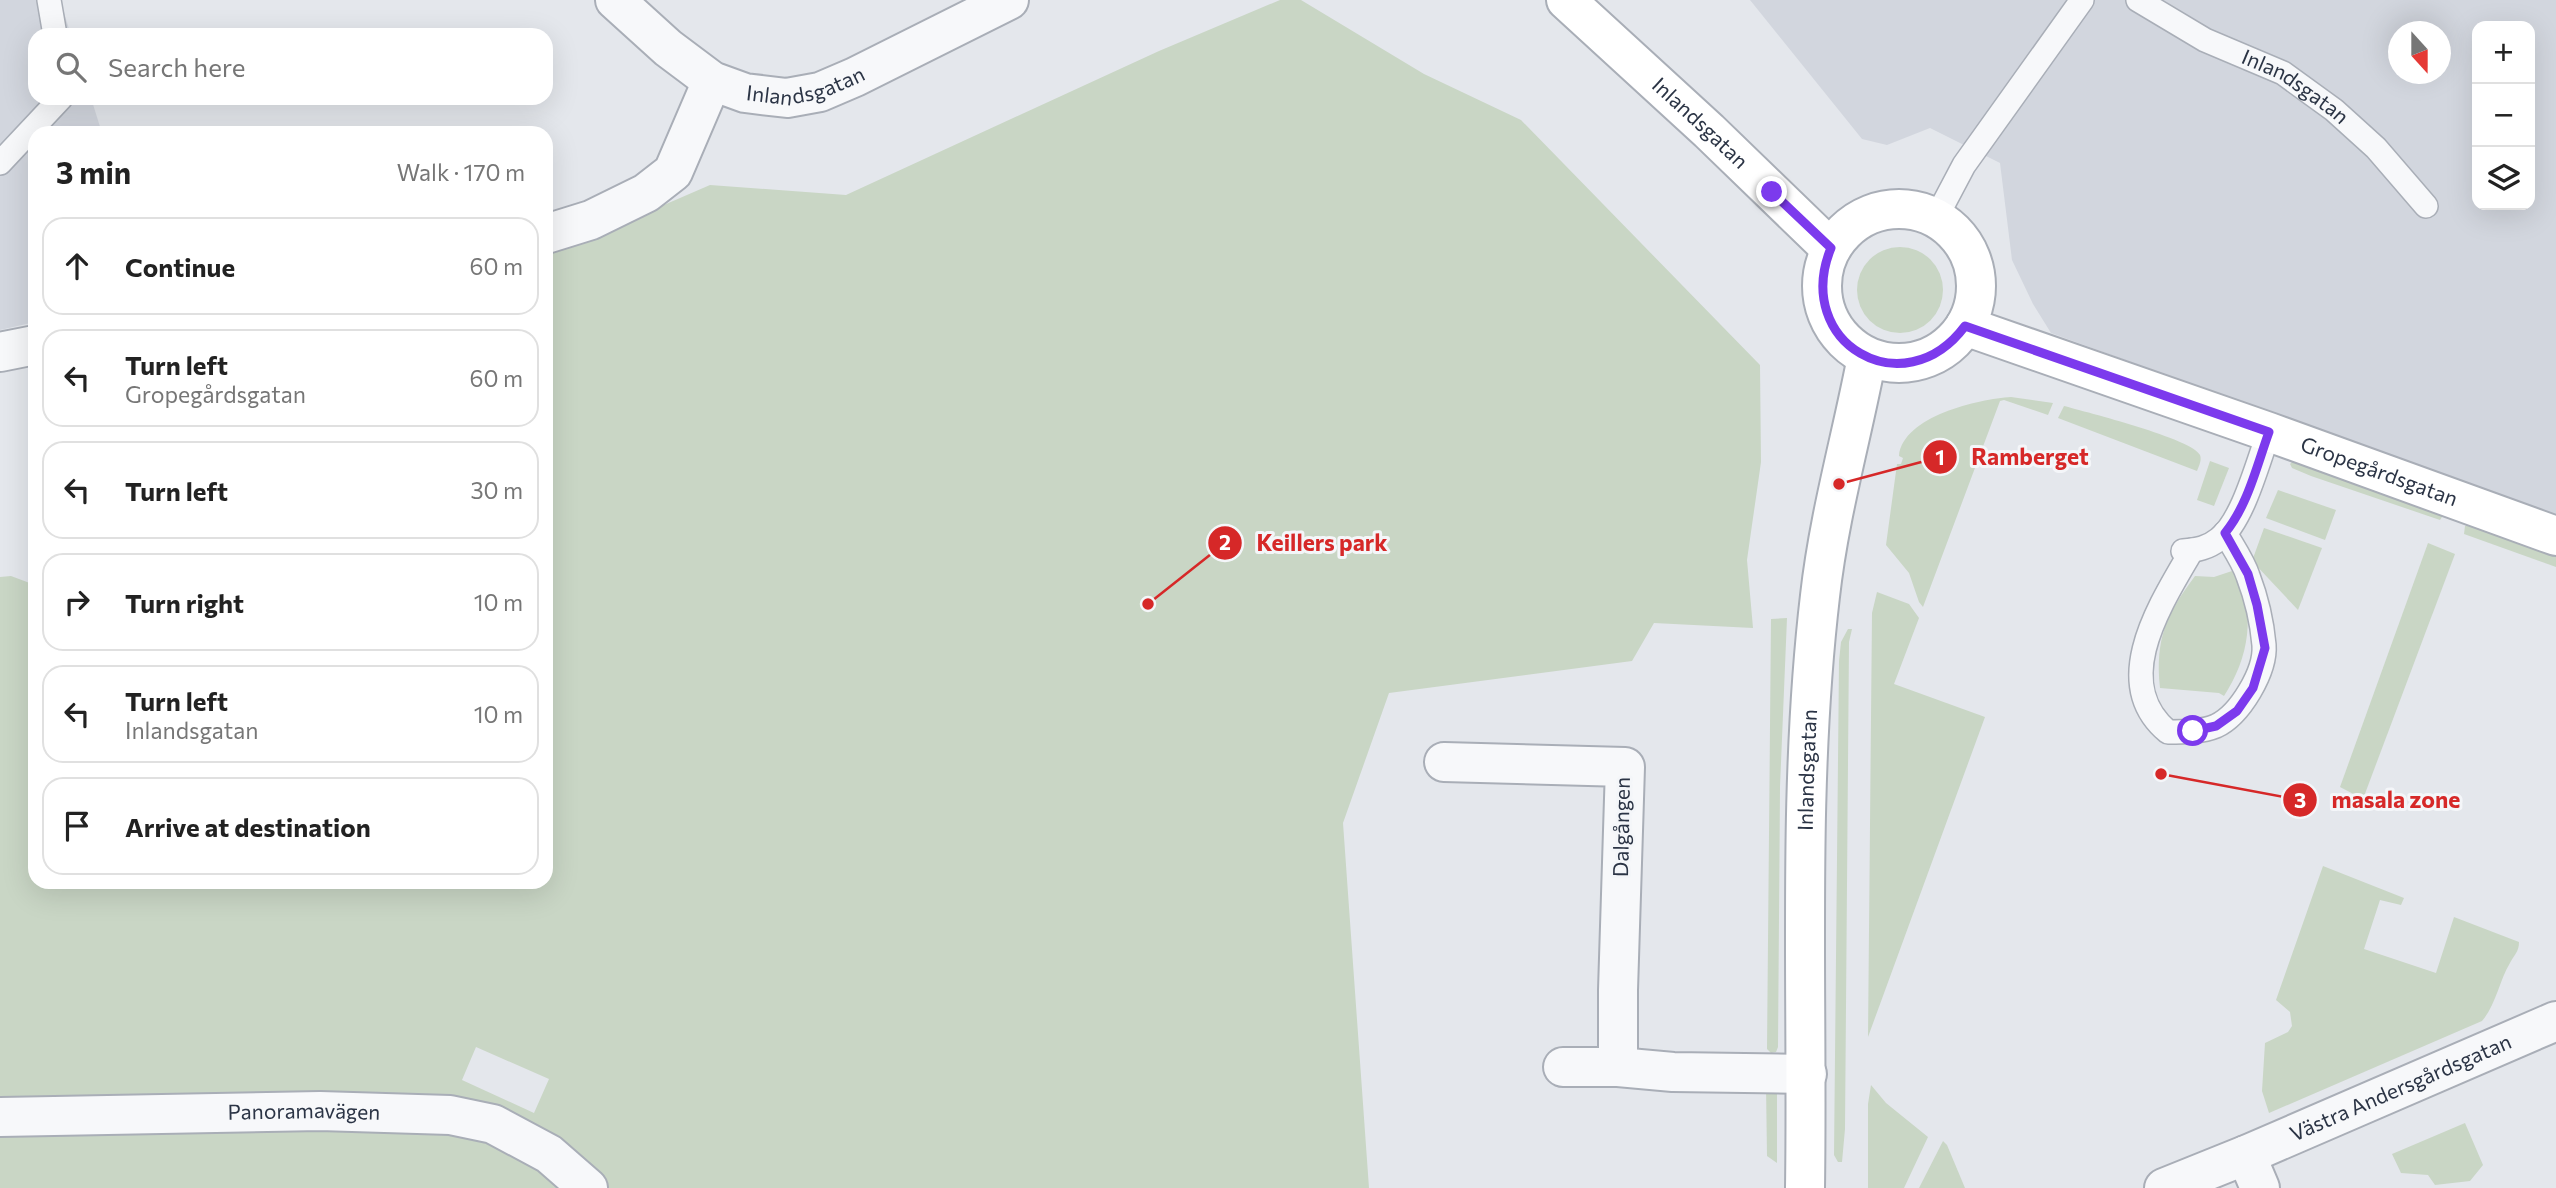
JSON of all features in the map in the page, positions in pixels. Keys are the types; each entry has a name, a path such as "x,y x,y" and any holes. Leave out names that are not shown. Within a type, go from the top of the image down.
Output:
{"street":[{"name":"Inlandsgatan","path":"615,0 667,48 712,81 745,93 787,98 820,92 855,77 1009,0"},
{"name":"Inlandsgatan","path":"1566,0 1831,248"},
{"path":"553,231 591,220 646,193 673,172 712,81"},
{"path":"1911,209 1936,218 1955,233 1974,265 1975,303 1965,326 1944,350 1914,362 1882,362 1867,357 1841,338 1825,310 1821,279 1831,248 1853,223 1884,210 1911,209"},
{"name":"Gropegårdsgatan","path":"1965,326 2556,536"},
{"path":"0,352 28,346"},
{"name":"Inlandsgatan","path":"1805,1188 1810,705 1819,596 1839,484 1867,357"},
{"name":"Dalgången","path":"1444,762 1625,767 1618,1067"},
{"name":"Västra Andersgårdsgatan","path":"2164,1188 2253,1172 2556,1021"},
{"path":"1563,1067 1807,1074"},
{"name":"Panoramavägen","path":"0,1117 320,1111 450,1115 493,1124 550,1154 588,1188"}],"lane":[{"path":"48,0 54,28"},
{"path":"1936,218 1964,165 2082,0"},
{"name":"Inlandsgatan","path":"2138,0 2205,40 2283,74 2334,110 2376,148 2426,206"},
{"path":"35,126 54,105"},
{"path":"0,163 28,133"},
{"path":"2225,533 2248,574 2265,648 2253,688 2237,711 2216,726 2193,731 2168,732 2155,722 2142,696 2140,675 2148,635 2188,551 2203,549 2233,524 2269,432"}],"shaded area":[{"path":"0,0 60,0 69,28 28,28 28,105 93,105 100,126 28,126 28,324 0,330"},
{"path":"1750,0 2556,0 2556,517 2051,333 2033,304 2012,260 2000,163 1930,128 1887,145 1862,139"}],"green space":[{"path":"1280,0 1301,0 1424,74 1521,120 1760,365 1761,462 1747,560 1753,628 1654,623 1632,661 1389,693 1343,823 1369,1188 0,1188 0,577 11,576 28,582 28,889 553,889 553,244 620,224 710,185 846,195 1159,51","holes":["476,1047 549,1079 534,1113 462,1080"]},
{"path":"1900,247 1924,254 1936,266 1943,290 1936,314 1924,326 1900,333 1876,326 1864,314 1857,290 1864,266 1876,254"},
{"path":"2011,397 2053,403 2048,415 2000,401 1923,607 1909,573 1886,545 1897,464 1901,464 1903,458 1899,456 1904,442 1914,430 1944,412 1981,401"},
{"path":"2064,406 2179,441 2200,455 2197,471 2058,418"},
{"path":"2210,461 2229,468 2214,506 2197,500"},
{"path":"2293,461 2302,461 2442,517 2440,520 2311,476 2292,468 2290,464"},
{"path":"2278,490 2336,510 2325,540 2266,518"},
{"path":"2470,524 2556,553 2556,567 2464,534 2465,526"},
{"path":"2264,528 2322,548 2298,610 2252,561"},
{"path":"2428,543 2455,554 2363,799 2340,787"},
{"path":"2232,571 2246,602 2247,634 2239,667 2224,696 2219,693 2160,688 2161,641 2177,603 2195,576 2214,577"},
{"path":"1877,592 1909,604 1919,618 1894,684 1985,717 1868,1037 1872,613"},
{"path":"1787,618 1780,787 1778,1047 1776,1052 1771,1053 1767,1049 1771,619"},
{"path":"1848,629 1852,629 1849,642 1845,1129 1842,1162 1838,1162 1834,1155 1839,661 1841,642"},
{"path":"2323,866 2404,898 2401,905 2380,900 2364,949 2436,973 2454,917 2519,942 2518,948 2491,1008 2482,1021 2269,1113 2262,1091 2265,1043 2288,1032 2292,1026 2290,1012 2276,1000"},
{"path":"1766,1085 1777,1088 1777,1163 1767,1156"},
{"path":"1871,1085 1886,1103 1928,1137 1904,1188 1868,1188 1868,1104"},
{"path":"2465,1123 2483,1165 2470,1181 2435,1185 2428,1175 2401,1173 2392,1154"},
{"path":"1943,1141 1965,1188 1919,1188"}],"place":[{"name":"Ramberget","path":"1839,484"},
{"name":"Keillers park","path":"1148,604"},
{"name":"masala zone","path":"2161,774"}],"route":[{"path":"1772,192 1831,248 1821,279 1825,310 1841,338 1867,357 1898,364 1914,362 1944,350 1965,326 2269,432 2252,481 2233,524 2225,533 2248,574 2265,648 2253,688 2237,711 2216,726 2193,731"}]}
